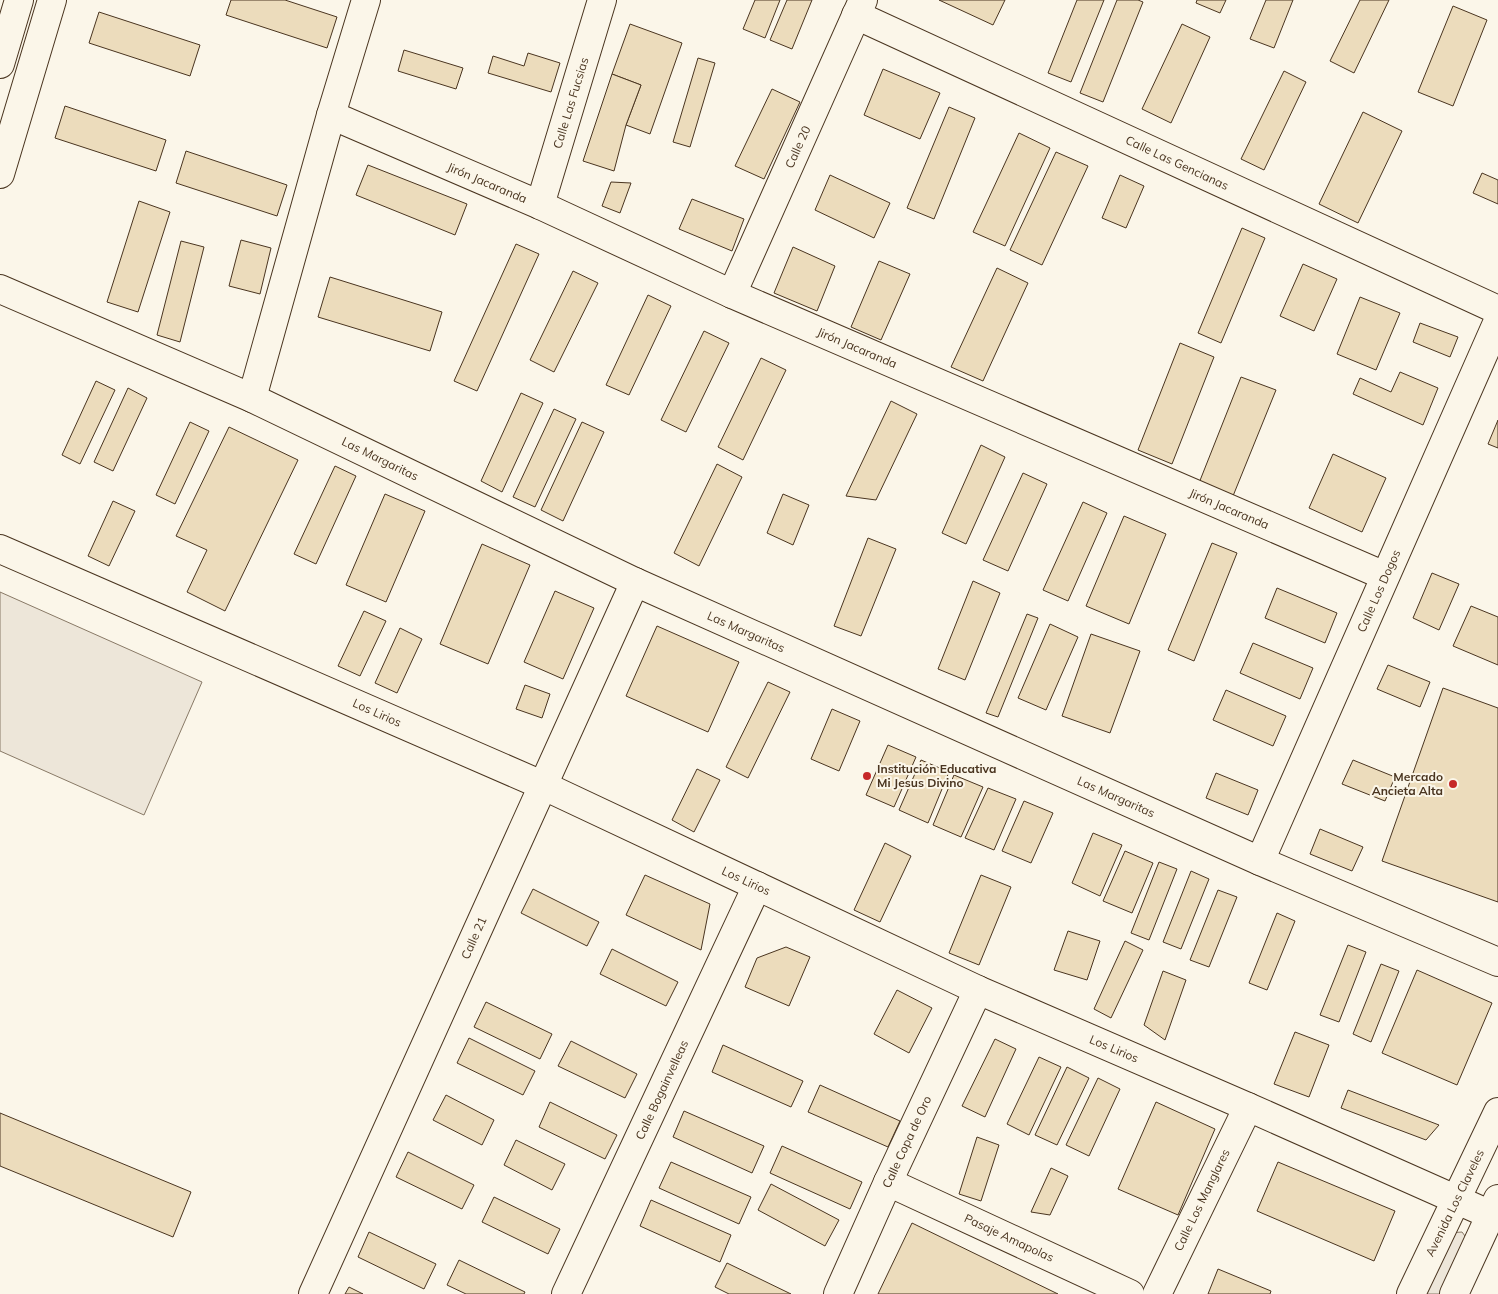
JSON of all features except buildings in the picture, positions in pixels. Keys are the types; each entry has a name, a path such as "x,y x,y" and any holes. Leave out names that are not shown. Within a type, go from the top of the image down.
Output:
{"street":[{"path":"0,64 18,0"},
{"path":"0,174 52,0"},
{"path":"252,398 331,115 366,0"},
{"name":"Calle Las Fucsias","path":"540,205 602,0"},
{"name":"Calle 20","path":"732,294 860,8"},
{"name":"Calle Las Gencianas","path":"860,8 1498,310"},
{"name":"Jirón Jacaranda","path":"331,115 540,205 732,294 1385,576"},
{"name":"Las Margaritas","path":"0,289 252,398 635,582 1260,861 1498,962"},
{"name":"Calle Los Dogos","path":"1260,861 1498,321"},
{"name":"Los Lirios","path":"0,549 542,786 978,990 1456,1200 1494,1207"},
{"name":"Calle 21","path":"314,1294 635,582"},
{"name":"Calle Bogainvelleas","path":"566,1294 757,886"},
{"name":"Calle Copa de Oro","path":"838,1294 978,990"},
{"name":"Calle Los Manglares","path":"1157,1294 1248,1107"},
{"name":"Avenida Los Claveles","path":"1411,1294 1498,1112"},
{"name":"Pasaje Amapolas","path":"888,1182 1130,1294"},
{"path":"1454,1294 1494,1207"}],"shaded area":[{"path":"0,592 202,682 144,815 0,751"},
{"path":"1462,1232 1468,1240 1443,1294 1421,1294 1448,1233"}],"place":[{"name":"Institución Educativa Mi Jesus Divino","path":"867,776"},
{"name":"Mercado Ancieta Alta","path":"1453,784"}]}
